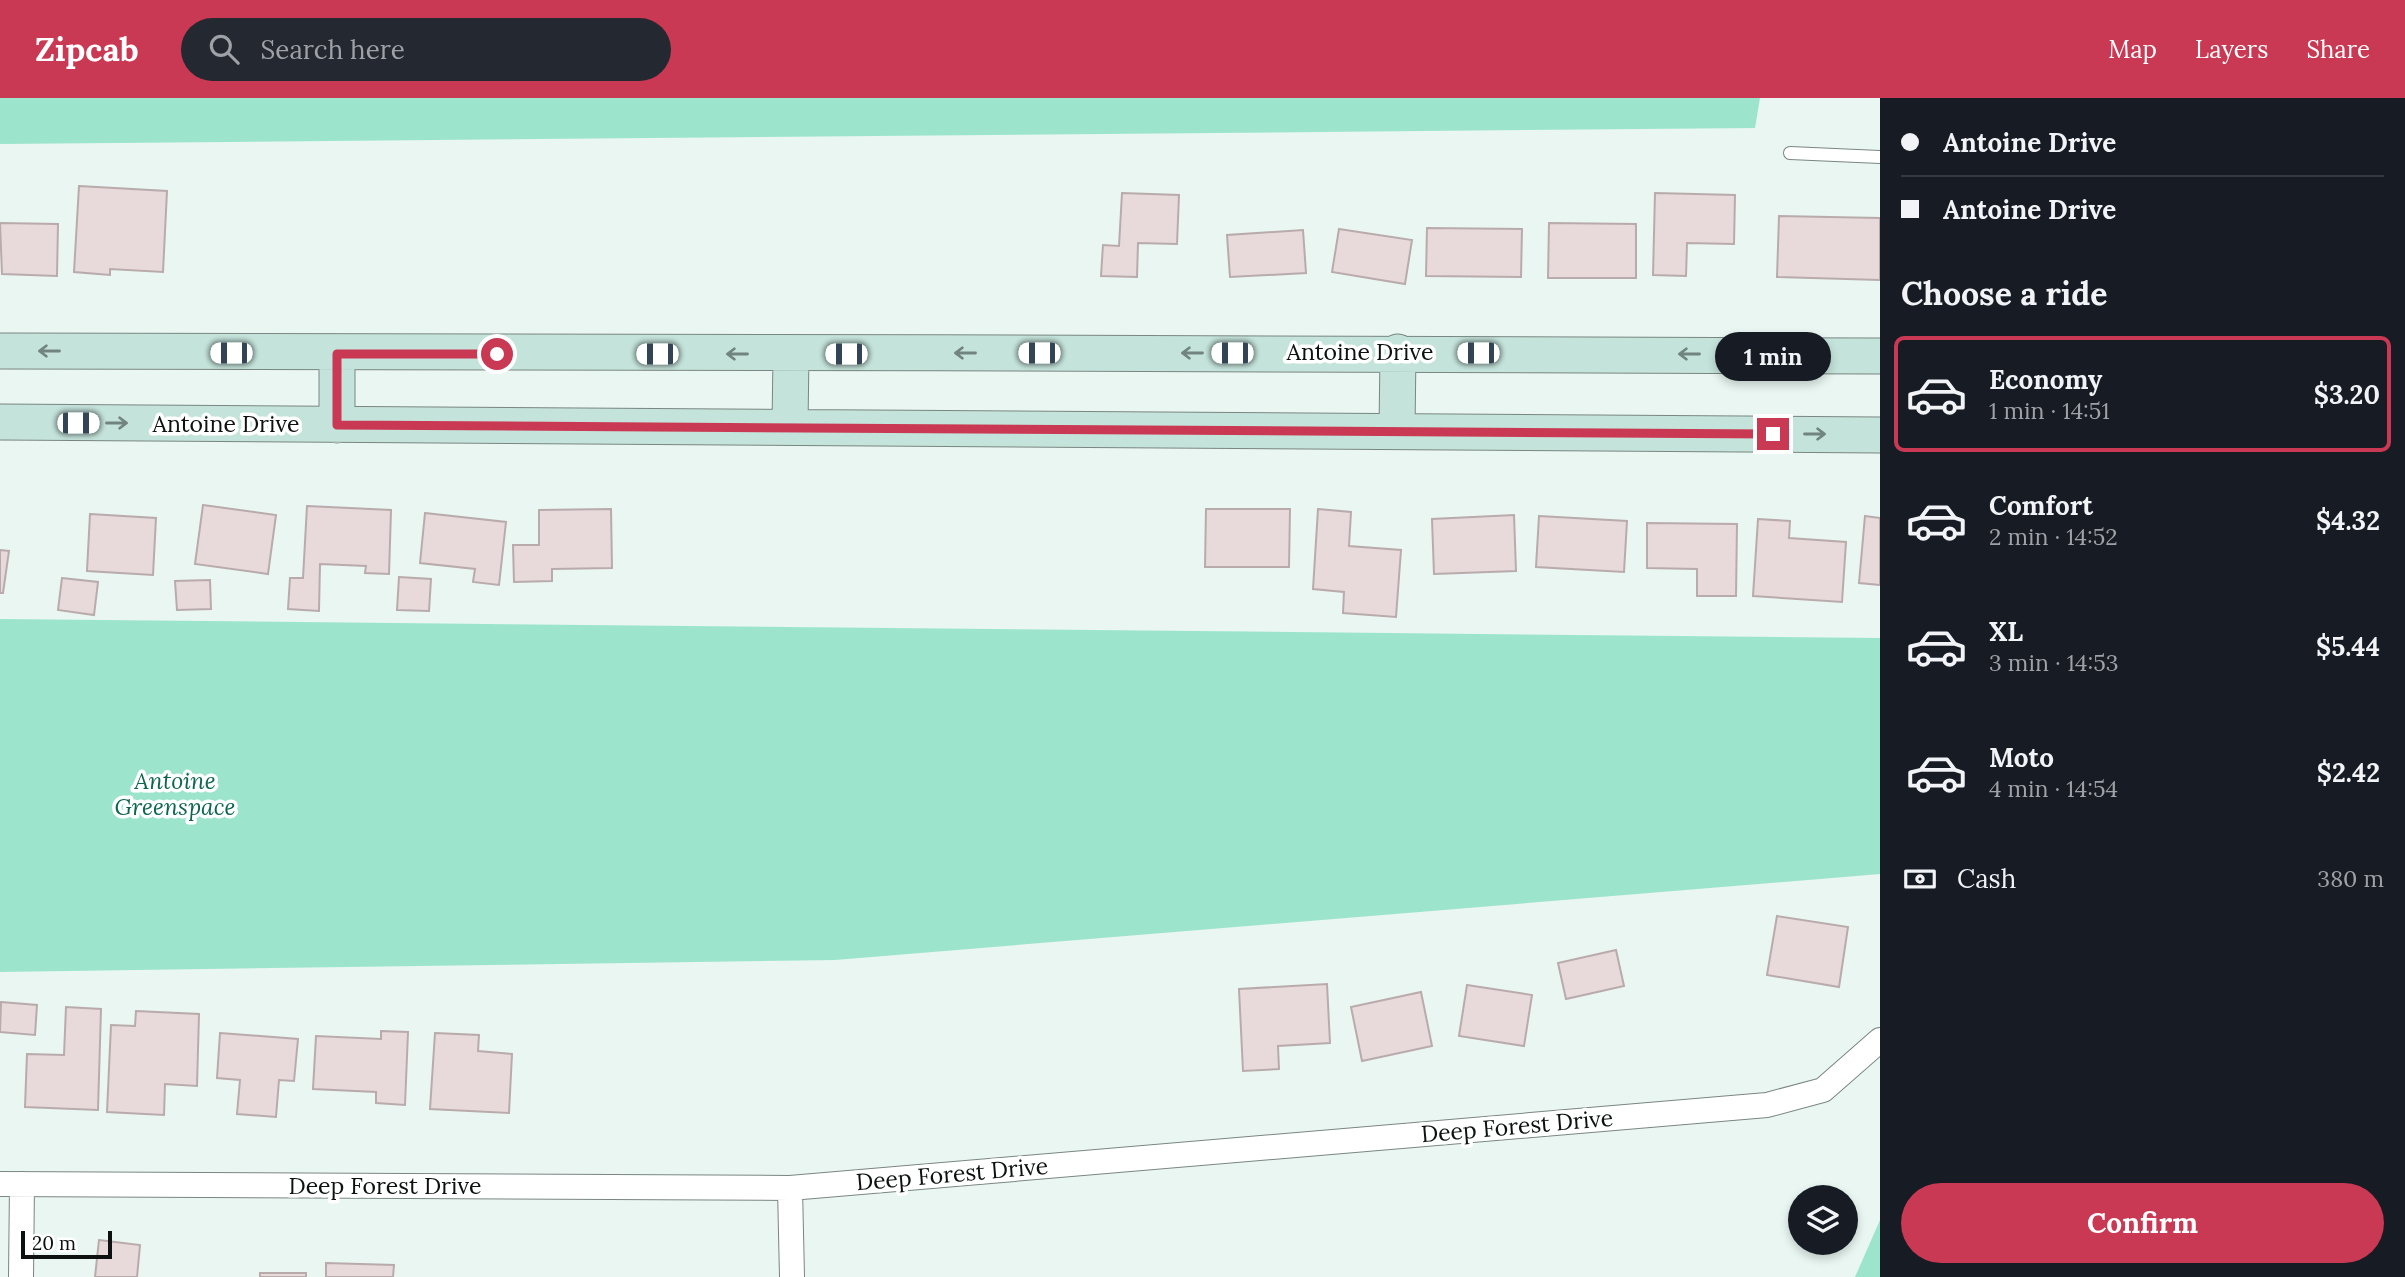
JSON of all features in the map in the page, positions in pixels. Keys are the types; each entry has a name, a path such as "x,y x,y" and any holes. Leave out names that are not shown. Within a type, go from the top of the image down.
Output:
{"main road":[{"name":"Antoine Drive","path":"0,351 337,354 1398,352 1880,356"},
{"path":"1397,431 1398,352"},
{"path":"337,354 337,425"},
{"path":"790,426 791,354"},
{"name":"Antoine Drive","path":"0,422 1880,435"}],"street":[{"name":"Deep Forest Drive","path":"11,1184 790,1188 1766,1105 1823,1090 1880,1040"},
{"path":"11,1184 21,1277"},
{"path":"790,1188 792,1277"}],"lane":[{"path":"1790,153 1880,157"}],"green space":[{"path":"0,98 1760,98 1755,128 0,144"},
{"name":"Antoine Greenspace","path":"0,619 1880,638 1880,874 835,960 0,972"},
{"path":"1880,1220 1880,1277 1855,1277"}],"building":[{"path":"79,186 167,191 163,272 110,269 110,275 74,272"},
{"path":"1122,193 1179,195 1177,244 1138,243 1137,277 1101,276 1103,245 1119,246"},
{"path":"1655,193 1735,195 1734,244 1687,243 1686,276 1653,275"},
{"path":"1779,216 1880,218 1880,280 1777,277"},
{"path":"0,223 58,224 57,276 2,274"},
{"path":"1549,223 1636,224 1636,278 1548,278"},
{"path":"1427,228 1522,229 1521,277 1426,276"},
{"path":"1339,229 1412,240 1405,284 1332,272"},
{"path":"1303,230 1306,273 1230,277 1227,235"},
{"path":"203,505 276,515 268,574 195,564"},
{"path":"307,506 391,510 389,574 365,573 366,566 320,564 319,611 288,609 290,578 303,578"},
{"path":"611,509 612,568 552,569 552,581 514,582 513,545 539,545 539,510"},
{"path":"1206,509 1290,509 1289,567 1205,567"},
{"path":"1318,509 1351,512 1349,546 1401,550 1396,617 1343,613 1344,592 1313,589"},
{"path":"425,513 506,522 499,585 473,582 475,569 420,563"},
{"path":"90,514 156,518 153,575 87,571"},
{"path":"1514,515 1516,571 1434,574 1432,519"},
{"path":"1539,516 1627,521 1624,572 1536,567"},
{"path":"1865,516 1880,518 1880,585 1859,583"},
{"path":"1758,519 1790,521 1789,538 1846,542 1842,602 1753,596"},
{"path":"1647,523 1737,524 1736,596 1697,596 1697,569 1647,568"},
{"path":"0,550 9,551 3,593 0,593"},
{"path":"399,577 431,579 429,611 397,610"},
{"path":"62,578 98,582 94,615 58,610"},
{"path":"210,580 211,609 177,610 175,581"},
{"path":"1777,916 1848,927 1839,987 1767,975"},
{"path":"1616,950 1624,986 1566,999 1558,963"},
{"path":"1327,984 1330,1043 1278,1046 1279,1069 1243,1071 1239,989"},
{"path":"1467,985 1532,995 1524,1046 1459,1036"},
{"path":"1421,992 1432,1046 1362,1061 1351,1007"},
{"path":"1,1002 37,1005 35,1035 0,1032"},
{"path":"66,1007 101,1009 98,1110 25,1107 27,1054 64,1055"},
{"path":"136,1011 199,1014 197,1086 165,1084 164,1115 107,1112 111,1025 135,1026"},
{"path":"381,1031 408,1032 405,1105 376,1103 376,1092 313,1089 316,1036 381,1039"},
{"path":"220,1033 298,1039 294,1081 279,1080 276,1117 237,1114 240,1080 217,1078"},
{"path":"435,1033 479,1035 478,1051 512,1054 509,1113 430,1109"},
{"path":"99,1240 140,1245 137,1277 95,1277"},
{"path":"326,1263 394,1265 393,1277 326,1277"},
{"path":"260,1273 306,1273 306,1277 260,1277"}],"route":[{"path":"497,354 337,354 337,425 1773,434"}]}
